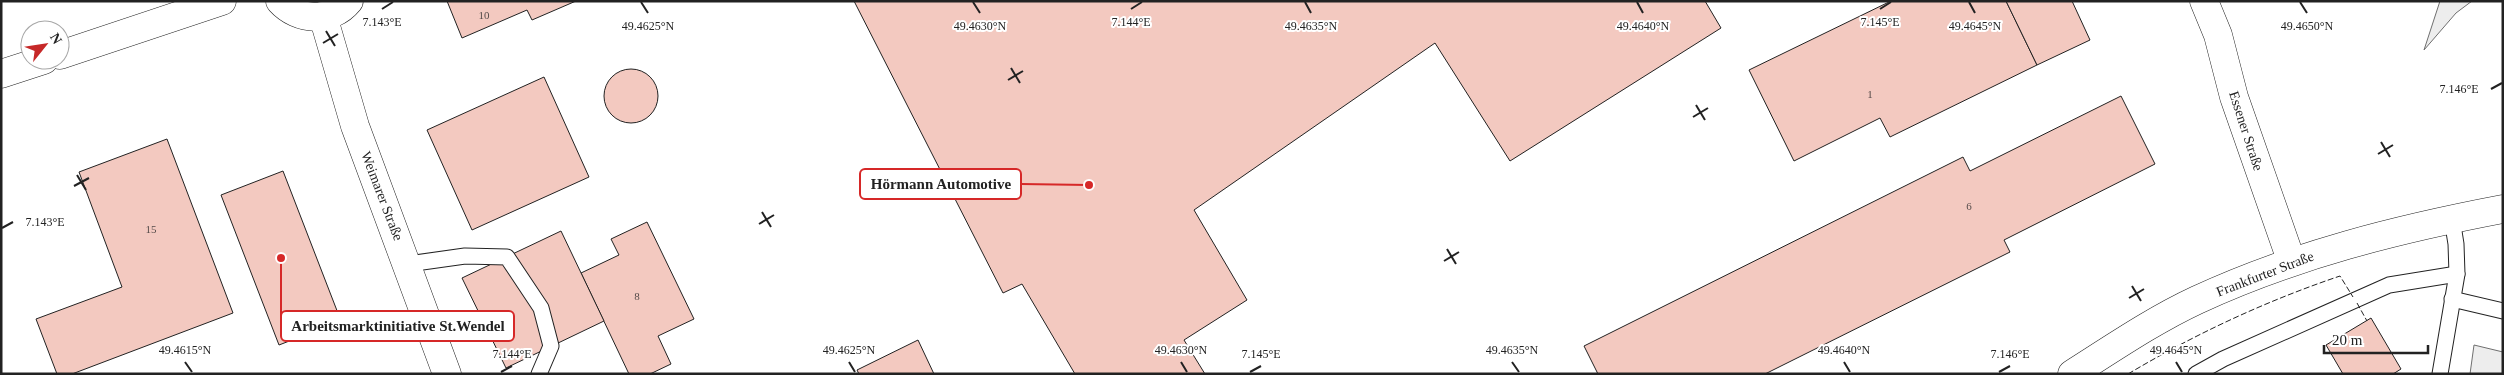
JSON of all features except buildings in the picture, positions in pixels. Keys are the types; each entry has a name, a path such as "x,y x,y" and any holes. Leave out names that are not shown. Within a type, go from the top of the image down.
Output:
{"street":[{"path":"70,52 222,1"},
{"path":"280,1 296,13 309,17 323,16 336,12 348,1"},
{"name":"Essener Straße","path":"2204,1 2218,35 2234,97 2292,260"},
{"name":"Weimarer Straße","path":"323,16 355,126 408,264 447,374"},
{"path":"1,74 20,68"},
{"name":"Frankfurter Straße","path":"2072,374 2196,300 2292,260 2452,219 2503,210"}],"lane":[{"path":"2440,374 2457,274 2456,244 2452,219"},
{"path":"408,264 465,256 507,257 541,308 551,346 538,374"},
{"path":"2196,374 2223,359 2389,285 2457,274"},
{"path":"2452,299 2503,311"}],"shaded area":[{"path":"2440,1 2472,1 2456,13 2424,50"},
{"path":"2474,345 2503,352 2503,374 2470,374"}],"fence":[{"path":"2128,374 2179,345 2231,319 2285,296 2340,276 2353,297"},
{"path":"2357,303 2367,321"}],"place":[{"name":"Hörmann Automotive","path":"1089,185"},
{"name":"Arbeitsmarktinitiative St.Wendel","path":"281,258"}]}
